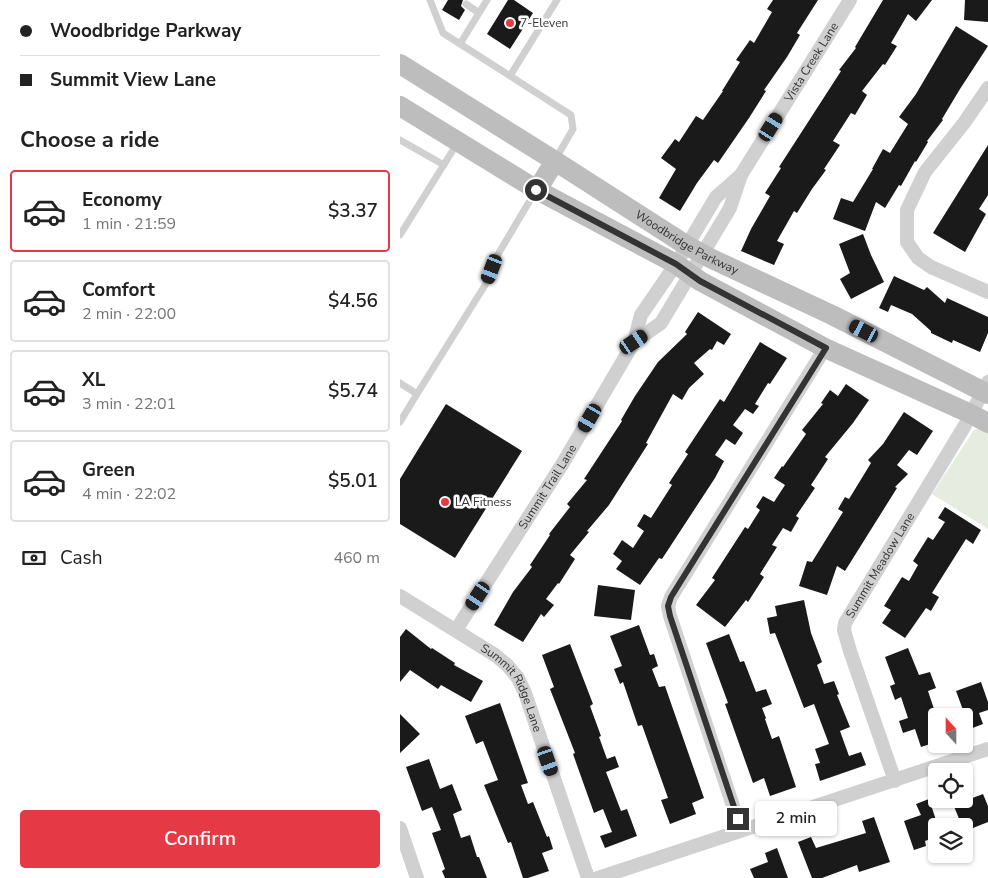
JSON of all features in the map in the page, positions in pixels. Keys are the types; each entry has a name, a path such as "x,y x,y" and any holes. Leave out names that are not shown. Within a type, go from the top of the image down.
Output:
{"main road":[{"name":"Woodbridge Parkway","path":"400,64 694,249 986,389"},
{"name":"Woodbridge Parkway","path":"400,106 536,190 826,348 980,418"},
{"path":"536,190 555,161"}],"street":[{"name":"Vista Creek Lane","path":"694,249 730,208 741,175 850,0"},
{"path":"988,88 964,123 924,172 908,210 907,242 918,258 931,268 988,292"},
{"name":"Summit Trail Lane","path":"634,342 662,324 683,269 694,249"},
{"name":"Summit Trail Lane","path":"456,630 563,463 634,342 641,315 683,269"},
{"path":"742,830 668,606 671,597 826,348"},
{"name":"Summit Meadow Lane","path":"895,781 850,651 844,630 845,623 980,418 986,389"},
{"name":"Summit Ridge Lane","path":"400,596 495,655 518,678 531,708 588,878"},
{"path":"598,878 988,749"},
{"path":"400,828 417,878"}],"lane":[{"path":"430,0 443,33 571,115 573,129 555,161"},
{"path":"460,44 487,0"},
{"path":"510,76 556,0"},
{"path":"466,4 479,13"},
{"path":"400,140 444,165"},
{"path":"400,235 458,142"},
{"path":"400,422 487,282 497,256 536,190"},
{"path":"400,383 417,394"}],"shaded area":[{"path":"974,430 988,430 988,529 932,494"}],"building":[{"path":"448,0 463,0 461,6 465,10 459,20 442,10"},
{"name":"7-Eleven","path":"508,0 514,0 533,13 510,49 487,34"},
{"path":"773,0 818,0 797,33 800,35 764,90 766,91 749,118 718,163 714,160 680,211 659,198 676,169 661,158 675,139 679,142 696,116 703,120 740,62 736,60 750,40 754,43 772,12 767,9"},
{"path":"883,0 932,0 916,21 908,14 891,43 897,46 885,65 883,64 862,91 867,95 855,115 851,113 833,141 840,145 824,169 826,170 797,213 794,211 777,241 784,244 774,265 741,251 770,196 765,193 781,168 779,167 841,71 839,70 856,48"},
{"path":"965,0 988,0 988,22 964,20"},
{"path":"956,26 988,46 960,89 943,120 927,141 901,186 899,185 885,208 876,202 865,231 833,219 841,198 853,202 883,149 890,153 908,124 899,117 916,94"},
{"path":"988,145 988,195 979,209 986,214 965,252 933,233"},
{"path":"863,234 884,282 851,299 840,279 850,273 839,244"},
{"path":"894,276 924,290 927,287 945,303 947,298 988,317 988,333 980,352 953,340 952,343 931,333 912,314 891,305 888,312 879,308"},
{"path":"698,312 731,334 724,345 717,341 712,350 710,349 694,363 704,374 689,388 682,400 673,394 646,443 648,444 609,505 570,555 575,559 559,584 546,599 554,605 544,617 541,614 523,642 494,625 513,592 532,567 530,565 549,534 570,507 567,504 587,480 584,479 622,421 635,396 658,362 687,334 685,332"},
{"path":"760,342 787,358 755,404 759,406 753,414 745,409 733,425 743,433 735,445 726,439 715,455 724,461 715,478 662,559 659,558 640,585 616,569 622,561 613,554 622,540 633,548 644,531 637,526 644,514 651,518 672,485 669,483 688,454 685,452 720,399 724,402"},
{"path":"846,384 869,400 825,457 828,459 811,485 815,488 796,516 799,518 791,532 783,528 772,545 777,547 760,574 764,577 748,602 746,600 725,627 696,605 715,580 712,578 745,527 748,529 760,510 756,507 763,496 774,502 785,485 774,478 806,434 802,430 823,404 821,403 830,390 838,396"},
{"name":"LA Fitness","path":"446,404 522,451 455,558 400,524 400,479"},
{"path":"904,412 933,431 917,455 909,450 897,465 908,474 895,487 897,488 845,571 837,566 827,595 799,586 807,561 812,562 843,512 838,509 845,497 849,499 871,463 868,460 883,444"},
{"path":"945,507 981,530 973,544 966,539 932,593 939,597 931,611 926,608 905,638 882,623 891,610 884,606 902,577 909,581 918,565 913,561 928,537 933,540 945,522 938,518"},
{"path":"598,585 635,590 631,620 594,616"},
{"path":"804,600 811,633 822,662 817,665 824,684 834,681 839,694 837,695 850,727 840,731 849,756 861,752 866,765 820,781 815,764 820,763 815,749 829,744 814,704 804,708 775,633 770,634 767,618 777,616 775,606"},
{"path":"639,625 650,655 654,654 658,666 652,669 659,687 665,686 704,798 692,803 696,814 670,824 661,800 668,798 642,725 638,726 623,682 620,684 614,669 622,666 610,636"},
{"path":"406,629 431,649 455,663 454,665 483,681 471,702 441,685 438,689 410,670 400,682 400,637"},
{"path":"729,634 740,662 744,661 756,692 766,689 772,704 762,708 765,719 772,739 779,736 796,787 770,796 764,778 753,783 725,704 728,703 706,643"},
{"path":"570,644 593,704 590,706 607,759 615,756 619,767 606,772 621,811 627,809 637,836 605,848 600,836 612,832 603,809 594,813 573,754 575,753 550,689 554,687 542,655"},
{"path":"908,648 919,675 930,672 936,688 928,691 934,708 928,708 928,745 921,747 915,729 903,733 899,721 908,718 901,697 895,700 890,686 895,684 885,657"},
{"path":"981,682 988,702 988,710 979,713 983,724 973,728 973,708 962,708 956,691"},
{"path":"500,703 528,783 521,785 528,804 533,802 553,849 542,853 549,871 528,878 523,878 511,842 508,843 484,785 498,780 483,741 476,744 465,716"},
{"path":"400,714 420,734 400,753"},
{"path":"429,759 440,789 452,784 462,810 453,814 461,838 470,835 477,857 479,857 487,878 445,878 442,871 445,869 432,833 441,830 432,807 422,811 406,767"},
{"path":"983,794 988,806 988,822 973,828 973,818 959,818 955,808 973,808 973,798"},
{"path":"928,799 928,808 932,808 935,818 928,818 928,840 925,841 926,846 914,850 904,821 921,815 916,804"},
{"path":"874,817 890,862 859,872 857,865 822,878 812,878 798,842 811,837 816,848 866,833 862,821"},
{"path":"777,848 788,878 754,878 750,869 768,862 765,853"}],"place":[{"name":"7-Eleven","path":"510,23"},
{"name":"LA Fitness","path":"445,502"}],"route":[{"path":"536,190 676,264 700,281 826,348 671,597 668,606 738,819"}]}
